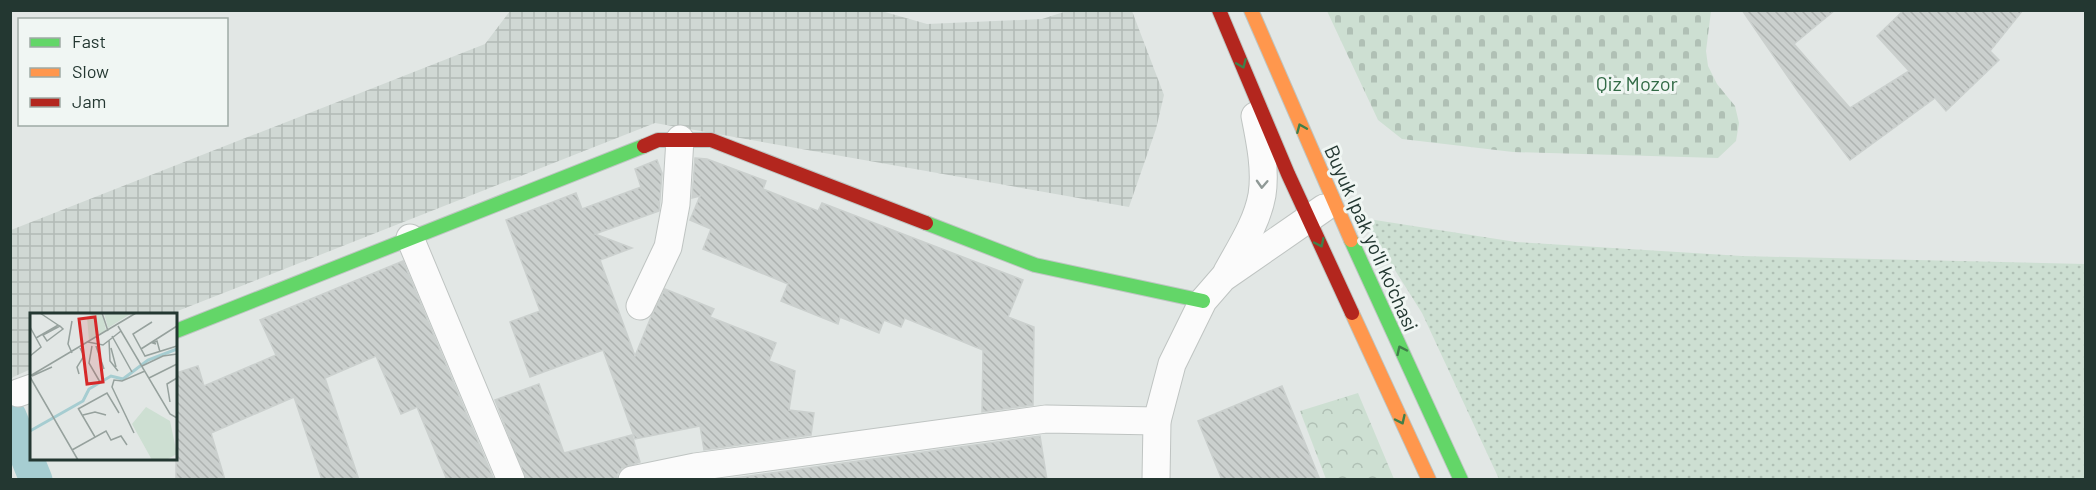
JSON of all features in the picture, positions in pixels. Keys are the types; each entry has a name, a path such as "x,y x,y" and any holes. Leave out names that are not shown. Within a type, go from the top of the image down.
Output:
{"street":[{"path":"1219,10 1308,219 1429,480"},
{"name":"Buyuk Ipak yo'li ko'chasi","path":"1251,10 1333,202 1461,480"},
{"path":"1156,480 1157,421 1172,364 1203,301 1223,278 1254,222 1262,197 1263,168 1250,85"},
{"path":"177,331 658,140 680,139 711,140 1035,265 1203,301"},
{"path":"640,306 668,247 676,204 680,139"},
{"path":"1223,278 1333,202"},
{"path":"410,238 511,480"},
{"path":"632,480 695,467 1046,418 1157,421"}],"shaded area":[{"path":"878,10 927,24 1042,19 1067,11 1132,11 1164,95 1156,129 1129,207 655,123 173,313 30,313 30,369 11,378 11,230 485,44 510,11"}],"green space":[{"name":"Qiz Mozor","path":"1327,11 1711,11 1706,51 1708,66 1717,84 1735,106 1739,123 1736,141 1718,158 1513,152 1402,139 1378,120"},
{"path":"1362,218 1516,242 1742,256 2085,264 2085,479 1499,479 1422,313"},
{"path":"1358,393 1394,479 1326,479 1300,411"}],"building":[{"path":"1742,10 1835,10 1794,44 1850,108 1909,71 1877,36 1904,10 2023,10 1990,51 1999,60 1946,111 1935,98 1850,160 1799,93"},
{"path":"695,158 707,159 766,181 763,189 818,211 822,203 1023,280 1008,317 1034,327 1033,405 982,412 983,350 905,318 901,327 884,320 879,333 840,317 838,324 781,301 788,284 703,249 711,229 690,220 700,196 692,198"},
{"path":"657,160 662,173 659,211 595,234 632,248 600,260 635,356 665,289 714,309 710,317 776,343 769,361 795,371 789,410 814,413 811,435 704,450 700,426 635,439 603,350 530,377 510,322 540,311 506,220 576,193 582,209 641,187 635,169"},
{"path":"403,261 494,480 447,480 417,407 401,414 376,356 325,378 359,480 322,480 294,397 211,433 225,480 176,480 177,373 198,366 204,386 276,355 260,320"},
{"path":"539,384 564,453 632,435 640,462 622,468 617,475 617,480 526,480 495,400"},
{"path":"1282,386 1320,480 1222,480 1198,421"},
{"path":"1040,436 1047,480 720,480"}],"waterway":[{"path":"10,416 36,480"}],"traffic: fast":[{"path":"177,331 644,146"},
{"path":"926,223 1035,265 1203,301"},
{"path":"1351,240 1461,480"}],"traffic: slow":[{"path":"1251,10 1351,240"},
{"path":"1352,313 1429,480"}],"traffic: jam":[{"path":"1219,10 1288,174 1352,313"},
{"path":"644,146 658,140 711,140 926,223"}]}
